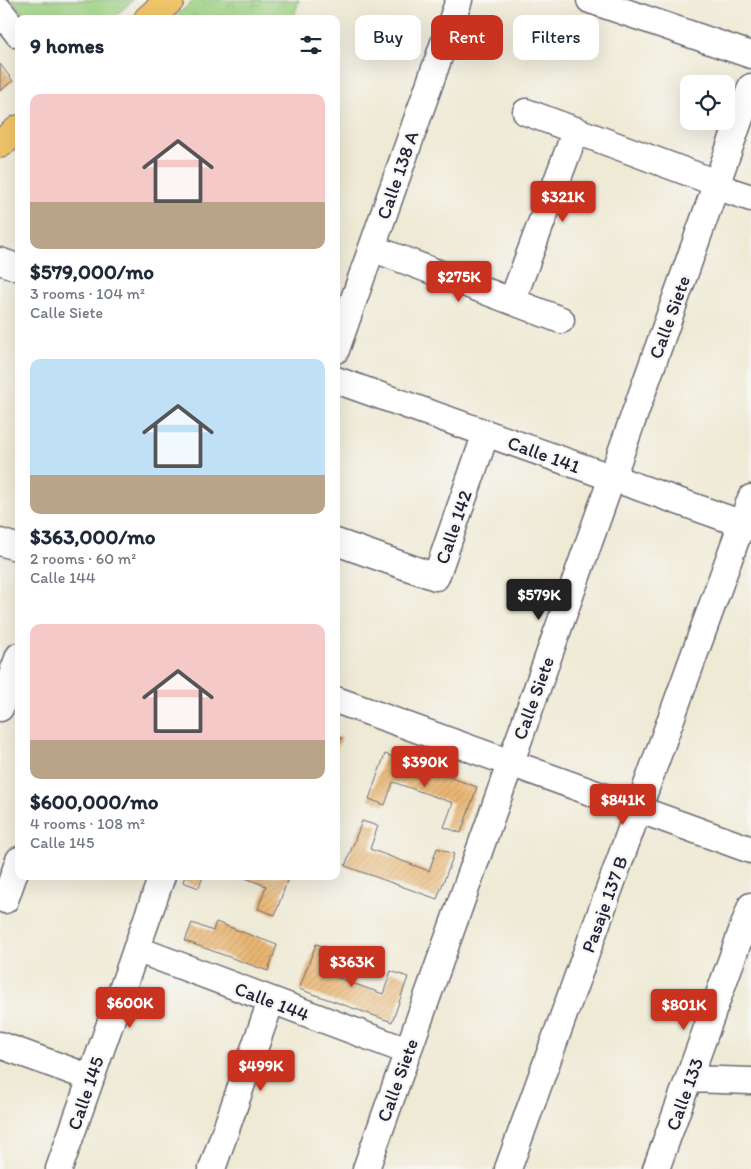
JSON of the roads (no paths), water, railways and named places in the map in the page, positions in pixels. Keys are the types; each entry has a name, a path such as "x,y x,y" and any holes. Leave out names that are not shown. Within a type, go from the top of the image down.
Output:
{"main road":[{"path":"153,15 170,0"},
{"path":"0,144 15,131"}],"street":[{"name":"Calle 138 A","path":"340,339 459,0"},
{"path":"590,0 751,55"},
{"path":"0,11 15,30"},
{"name":"Calle Siete","path":"366,1169 751,87"},
{"path":"526,112 751,198"},
{"path":"512,301 576,130"},
{"path":"372,248 561,320"},
{"path":"0,261 15,267"},
{"name":"Calle 141","path":"340,381 746,526"},
{"name":"Calle 142","path":"340,543 436,578 486,433"},
{"name":"Pasaje 137 B","path":"508,1169 639,810 746,526 751,498"},
{"path":"0,542 15,547"},
{"path":"0,708 15,667"},
{"path":"340,701 751,850"},
{"path":"0,712 15,718"},
{"name":"Calle 145","path":"59,1169 161,880"},
{"name":"Calle 133","path":"656,1169 751,906"},
{"name":"Calle 144","path":"136,949 408,1051"},
{"path":"212,1169 271,1001"},
{"path":"0,1046 91,1078"},
{"path":"689,1079 751,1081"}]}
